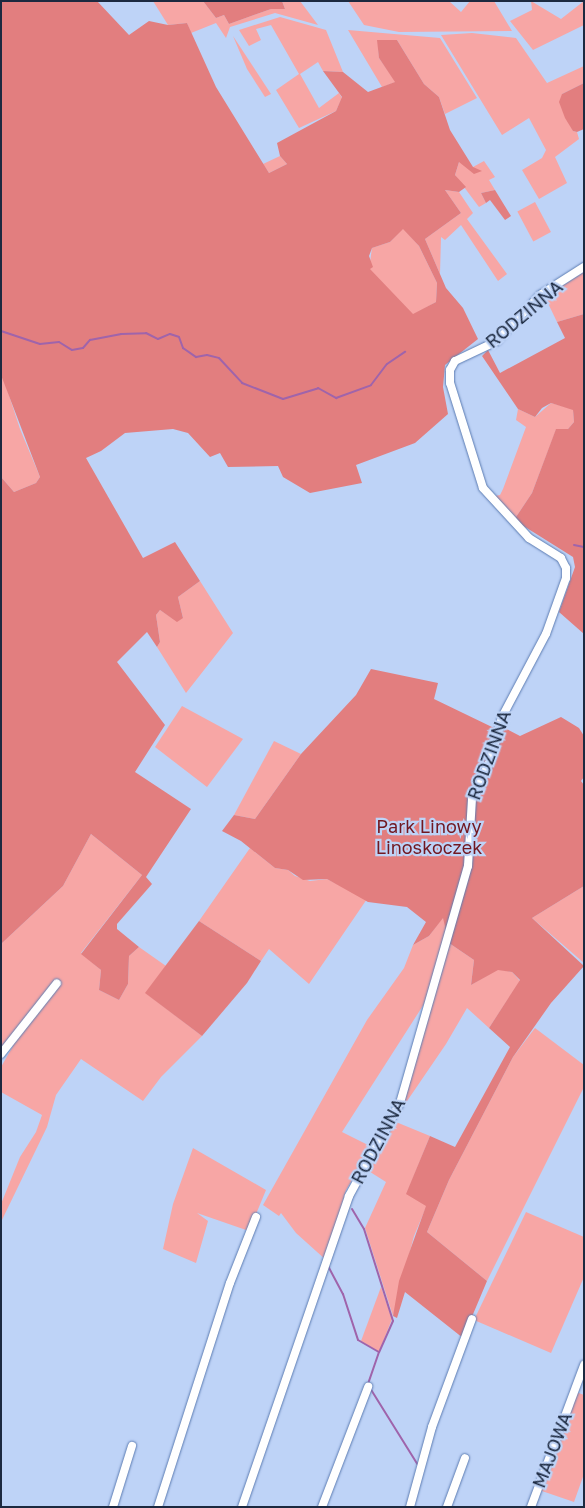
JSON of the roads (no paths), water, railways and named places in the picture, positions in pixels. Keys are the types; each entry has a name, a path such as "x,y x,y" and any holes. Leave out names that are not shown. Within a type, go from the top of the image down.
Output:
{"street":[{"name":"RODZINNA","path":"242,1507 349,1196 400,1103 468,866 472,798 490,761 502,717 546,634 566,578 566,568 561,558 529,538 483,488 450,383 450,370 456,361 497,341 540,296 584,267"},
{"path":"1,1054 57,983"},
{"path":"158,1507 230,1283 256,1217"},
{"path":"410,1507 435,1420 472,1319"},
{"name":"MAJOWA","path":"531,1507 584,1365"},
{"path":"322,1507 368,1387"},
{"path":"113,1507 132,1446"},
{"path":"447,1507 465,1458"}],"waterway":[{"path":"1,331 40,344 59,342 72,350 83,348 90,340 121,334 146,333 158,339 170,334 179,337 183,348 196,357 207,355 219,358 242,383 283,399 318,388 336,398 371,385 387,364 405,352"},
{"path":"574,545 584,547"},
{"path":"352,1209 364,1229 393,1321 379,1352"},
{"path":"328,1266 343,1294 358,1340 379,1352 368,1384"},
{"path":"370,1388 418,1465"}],"park label":[{"name":"Park Linowy Linoskoczek","path":"429,838"}]}
